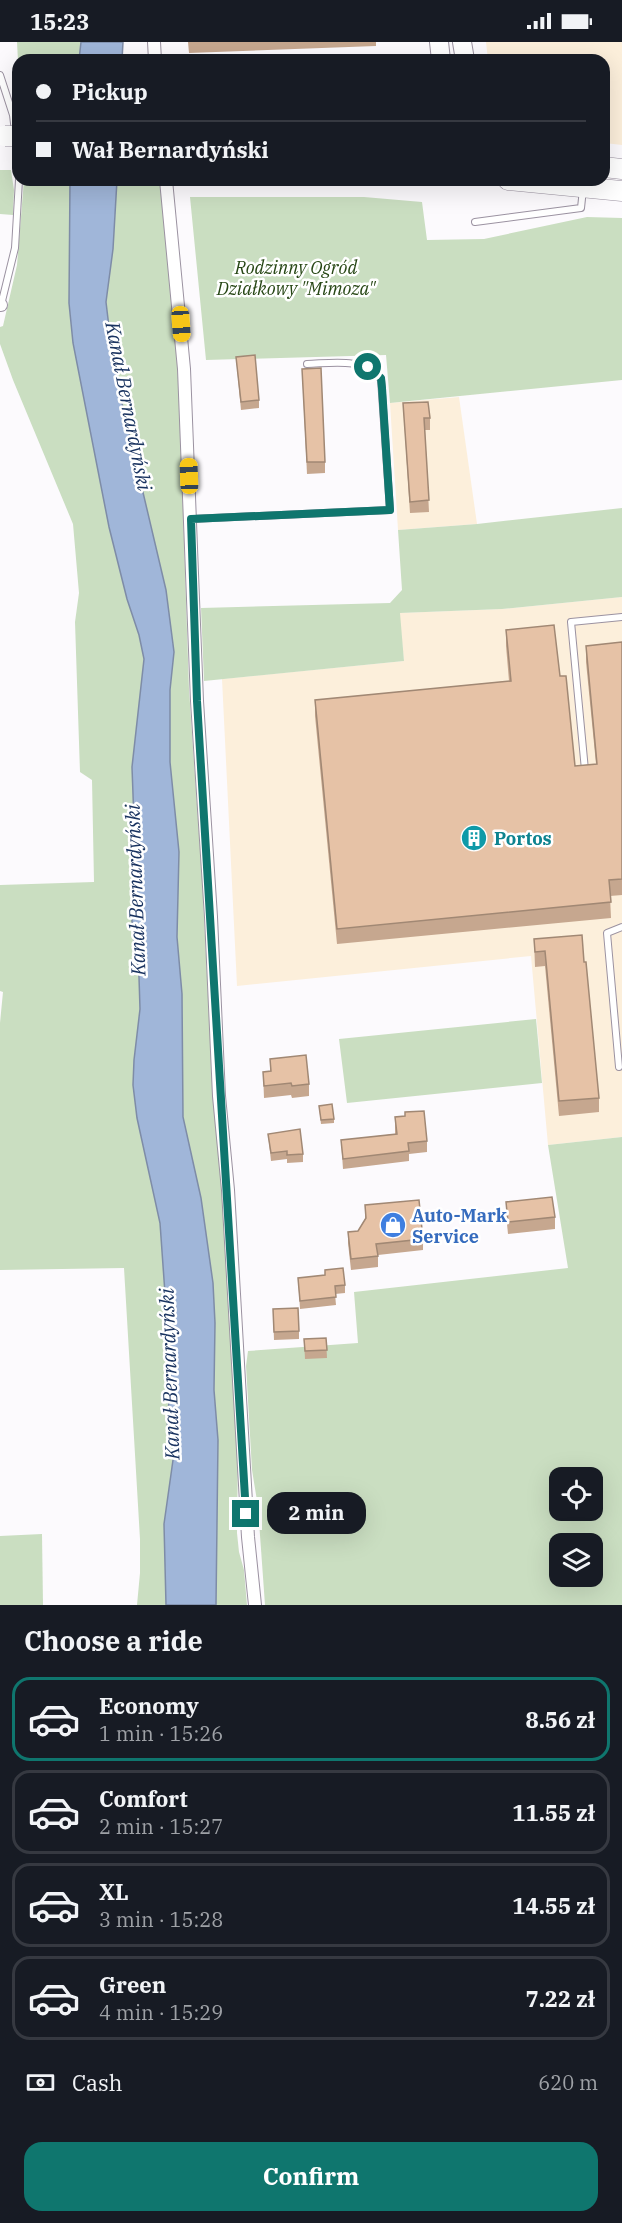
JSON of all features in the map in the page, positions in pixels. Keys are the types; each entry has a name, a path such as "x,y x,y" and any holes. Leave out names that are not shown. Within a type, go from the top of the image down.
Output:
{"main road":[{"path":"558,186 622,191"}],"street":[{"path":"167,186 181,324 197,701 220,1106 229,1201 248,1537 255,1605"}],"lane":[{"path":"0,75 12,112"},
{"path":"0,305 15,248 20,186"},
{"path":"475,222 582,207 583,189"},
{"path":"191,519 390,510 381,378 360,364 307,364"},
{"path":"585,770 571,622 622,617"},
{"path":"619,1067 607,933 622,927"}],"shaded area":[{"path":"486,42 622,42 622,145 610,144 610,54 487,54"},
{"path":"459,397 477,524 398,530 390,403"},
{"path":"622,597 622,1137 548,1145 531,956 237,986 222,679 404,661 399,613 502,609"}],"green space":[{"path":"17,42 81,42 80,54 18,54"},
{"path":"0,170 11,170 14,190 13,215 0,214"},
{"path":"24,186 70,186 69,303 73,343 109,527 144,659 132,767 135,849 132,928 139,977 140,1009 133,1085 137,1118 160,1223 167,1322 172,1355 167,1430 173,1445 173,1460 164,1524 166,1605 137,1605 140,1539 124,1268 0,1270 0,1023 3,992 0,991 0,885 94,882 92,780 80,772 75,622 79,593 73,524 0,344 0,327 3,326 17,265"},
{"path":"117,186 161,186 169,257 179,391 189,689 202,877 213,1095 222,1194 238,1451 237,1533 244,1570 247,1605 216,1605 218,1440 214,1390 213,1283 201,1198 183,1117 182,994 177,937 179,852 170,762 170,690 174,652 166,590 121,399 111,344 106,302 113,249"},
{"name":"Rodzinny Ogród Działkowy \"Mimoza\"","path":"190,197 364,197 422,202 427,240 484,239 587,217 622,218 622,380 390,403 386,355 206,360"},
{"path":"622,508 622,597 502,609 400,613 404,661 204,681 201,608 390,603 402,590 398,530"},
{"path":"536,1019 542,1083 347,1103 339,1039"},
{"path":"622,1137 622,1605 265,1605 258,1507 252,1470 246,1366 248,1351 358,1343 354,1292 568,1268 548,1145"},
{"path":"42,1534 43,1605 0,1605 0,1536"}],"water":[{"path":"81,42 123,42 122,54 80,54"},
{"name":"Kanał Bernardyński","path":"70,186 117,186 113,249 106,302 111,344 121,399 166,590 174,652 170,690 170,762 179,852 177,937 182,994 183,1117 201,1198 213,1283 214,1390 218,1440 216,1605 166,1605 164,1524 173,1460 173,1445 167,1430 172,1355 167,1322 160,1223 137,1118 133,1085 140,1009 139,977 132,928 135,849 132,767 144,659 109,527 73,343 69,303"}],"building":[{"path":"255,355 259,400 241,402 236,357"},
{"path":"321,368 325,462 307,462 302,369"},
{"path":"428,402 430,418 424,418 429,500 410,502 403,403"},
{"name":"Portos","path":"554,625 560,676 566,676 575,766 597,764 586,646 622,642 622,879 609,880 611,902 337,929 315,700 511,681 506,630"},
{"path":"582,935 599,1098 559,1101 545,951 535,952 534,939"},
{"path":"306,1055 309,1084 264,1086 263,1072 271,1071 270,1059"},
{"path":"332,1104 334,1119 321,1120 319,1106"},
{"path":"424,1111 427,1141 408,1143 409,1151 343,1159 341,1140 397,1134 395,1117 405,1116 405,1112"},
{"path":"300,1129 303,1154 287,1155 287,1151 271,1153 268,1134"},
{"path":"552,1197 555,1217 508,1222 506,1202"},
{"name":"Auto-Mark Service","path":"419,1200 423,1239 376,1244 378,1256 351,1259 348,1232 358,1231 366,1218 365,1205"},
{"path":"343,1268 345,1285 335,1286 336,1297 300,1301 298,1278 325,1275 325,1270"},
{"path":"298,1308 299,1331 274,1332 273,1309"},
{"path":"326,1338 327,1350 305,1351 304,1339"}],"place":[{"name":"Portos","path":"474,838"},
{"name":"Auto-Mark Service","path":"393,1225"}],"route":[{"path":"246,1514 197,701 191,519 390,510 381,378 368,367"}]}
